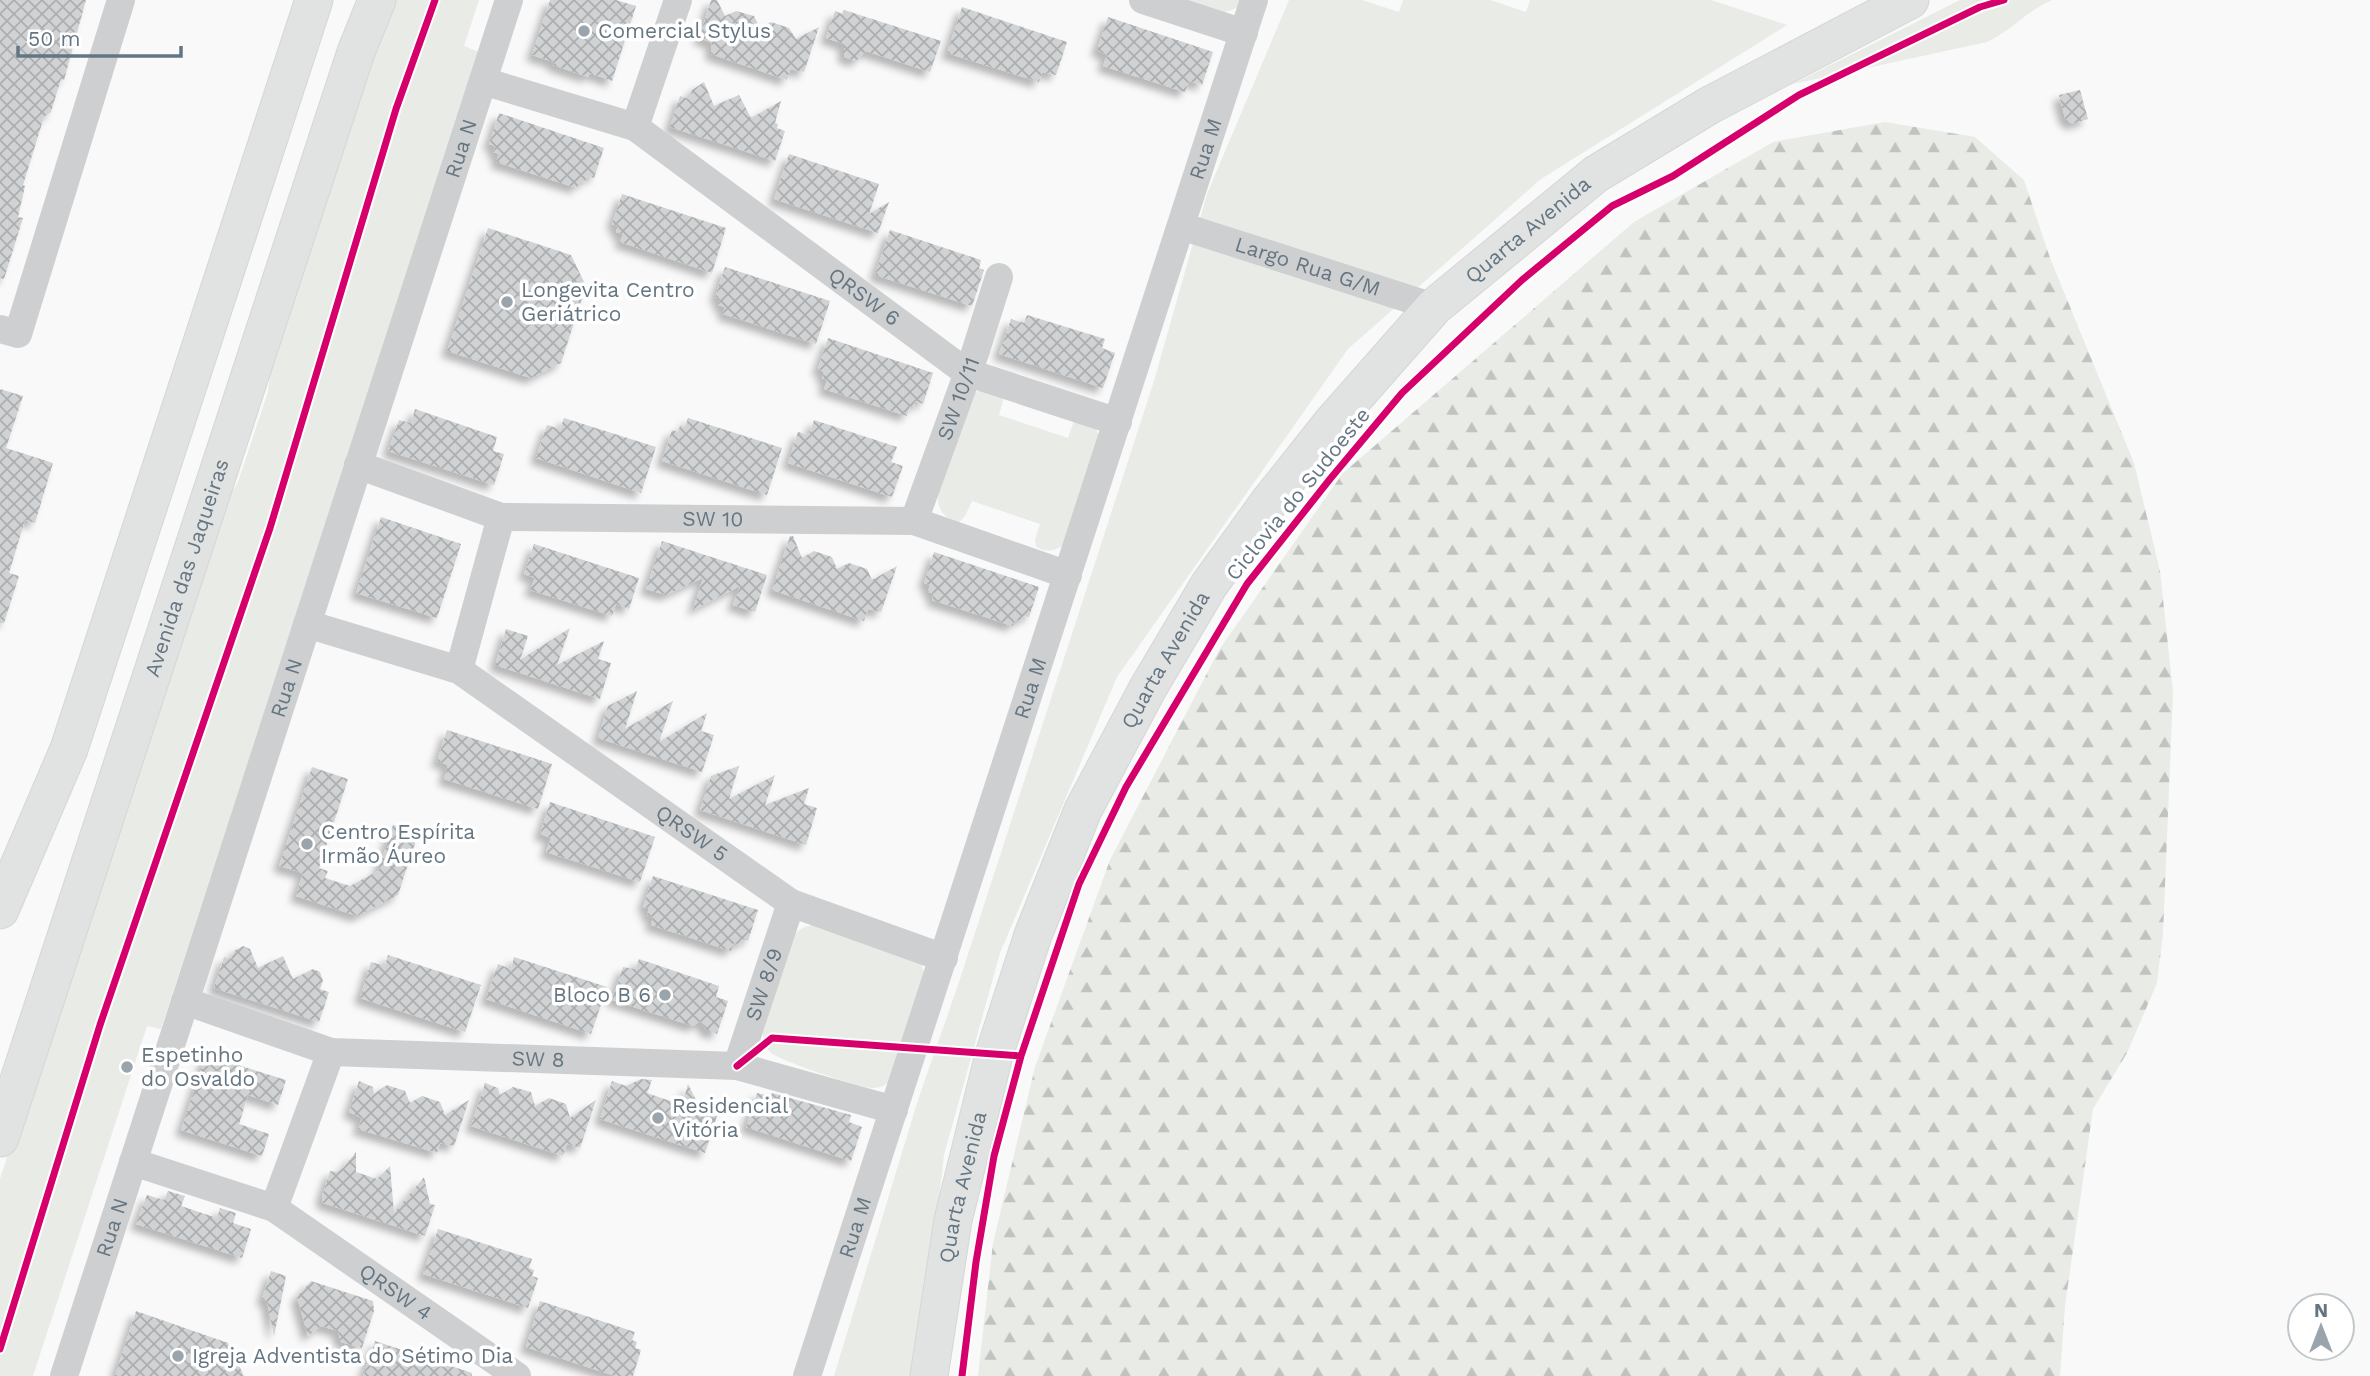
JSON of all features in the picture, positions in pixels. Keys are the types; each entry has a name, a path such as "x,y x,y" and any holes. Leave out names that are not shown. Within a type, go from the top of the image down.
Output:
{"main road":[{"path":"0,910 69,749 314,0"},
{"name":"Avenida das Jaqueiras","path":"0,1138 356,52 377,0"},
{"name":"Quarta Avenida","path":"929,1376 953,1220 994,1055 1033,935 1083,810 1148,688 1209,585 1269,502 1331,424 1434,307 1596,174 1710,105 1910,1"}],"street":[{"path":"0,329 18,334 121,0"},
{"name":"Rua N","path":"64,1376 509,0"},
{"path":"635,127 678,0"},
{"path":"1143,0 1244,33"},
{"name":"Rua M","path":"807,1376 1254,0"},
{"name":"QRSW 6","path":"483,81 635,127 967,372 1118,422"},
{"name":"Largo Rua G/M","path":"1181,226 1434,307"},
{"name":"SW 10/11","path":"914,521 975,353 999,277"},
{"name":"SW 10","path":"359,465 501,517 914,521 1068,575"},
{"path":"459,670 501,517"},
{"name":"QRSW 5","path":"307,624 459,670 791,903 944,958"},
{"name":"SW 8/9","path":"737,1066 791,903"},
{"name":"SW 8","path":"185,1001 331,1052 737,1066 894,1110"},
{"path":"274,1208 331,1052"},
{"name":"QRSW 4","path":"133,1163 274,1208 517,1376"}],"green space":[{"path":"385,0 479,0 464,46 479,52 161,1029 147,1026 33,1376 0,1376 0,1179 213,523 238,482 268,392 274,338"},
{"path":"1177,0 1245,0 1238,7 1222,12"},
{"path":"1289,0 1362,0 1399,12 1403,0 1490,0 1526,12 1530,0 1711,0 1787,25 1541,179 1348,349 1117,677 1000,953 944,1155 918,1376 834,1376 918,1100 959,982 1154,381 1207,194"},
{"path":"1960,0 2052,0 1987,42 1793,84"},
{"path":"1885,122 1975,137 2024,180 2050,258 2134,463 2160,571 2173,692 2163,934 2157,983 2127,1053 2093,1109 2065,1306 2060,1376 978,1376 993,1243 1035,1067 1110,860 1219,650 1343,473 1634,222 1773,142"},
{"path":"979,390 1004,397 999,415 1068,438 1074,421 1093,423 1100,438 1063,546 1042,550 1036,546 1035,540 1040,524 972,501 959,522 942,512 938,500 947,465 973,394"},
{"path":"819,925 919,960 926,976 889,1082 880,1087 854,1084 803,1067 770,1052 764,1040 763,1032 793,938 804,927"}],"building":[{"path":"0,0 86,0 64,80 61,79 51,112 44,117 23,185 25,186 18,217 23,218 4,279 0,278"},
{"name":"Comercial Stylus","path":"550,0 616,0 636,6 612,81 590,73 588,77 532,55"},
{"path":"711,0 717,0 725,16 736,11 754,16 760,28 771,22 789,28 796,39 819,27 804,72 790,69 787,80 711,54 712,43 699,38"},
{"path":"962,7 1067,42 1056,75 1042,72 1039,82 947,53"},
{"path":"844,10 941,41 930,72 866,51 856,61 844,57 844,44 826,38 835,11 842,14"},
{"path":"1108,17 1213,52 1202,85 1189,81 1185,92 1103,66 1107,55 1097,50"},
{"path":"704,82 714,106 739,95 751,118 781,101 775,123 778,124 777,128 785,131 775,161 670,127 680,96 689,99 692,90"},
{"path":"2080,90 2088,119 2072,124 2065,118 2059,95"},
{"path":"499,113 604,148 594,178 587,176 585,183 580,181 577,188 496,162 499,154 493,152 495,146 489,144"},
{"path":"789,154 879,184 869,214 889,202 878,233 774,199"},
{"path":"622,194 726,228 712,273 620,242 623,234 616,232 618,226 612,224"},
{"name":"Longevita Centro Geriátrico","path":"488,228 571,255 586,286 561,363 531,378 447,351"},
{"path":"890,230 981,260 979,268 984,270 972,306 875,275"},
{"path":"725,267 830,301 816,344 723,314 725,307 718,305 721,299 715,297"},
{"path":"1027,315 1105,339 1102,348 1115,353 1103,388 999,354 1011,319 1024,323"},
{"path":"828,338 933,373 923,404 915,401 914,408 910,406 907,416 824,389 827,380 822,378 824,372 818,369"},
{"path":"0,389 23,396 6,448 53,463 35,523 25,520 9,573 19,576 4,623 0,623"},
{"path":"415,409 497,437 493,451 504,454 494,485 388,451 399,420 411,423"},
{"path":"564,418 656,447 641,493 536,458 547,425 560,429"},
{"path":"688,418 782,448 767,495 662,461 672,430 678,432 680,426 685,427"},
{"path":"814,420 897,447 891,462 903,466 892,497 788,463 798,432 809,435"},
{"path":"381,517 461,544 437,618 356,593"},
{"path":"790,536 793,536 802,558 814,551 832,557 837,569 849,563 867,569 872,580 897,566 881,612 868,609 864,621 772,590"},
{"path":"662,541 767,575 755,612 733,605 740,586 693,610 703,578 666,595 646,589"},
{"path":"534,544 639,578 629,609 616,604 612,616 530,590 535,578 524,574"},
{"path":"934,552 1039,587 1029,617 1023,616 1021,621 1015,620 1013,626 932,600 934,593 928,592 930,585 924,583"},
{"path":"570,628 557,665 604,641 598,659 611,663 600,699 495,665 506,629 528,636 520,660"},
{"path":"637,691 625,729 673,701 659,742 707,713 701,731 714,735 702,772 598,738 608,706"},
{"path":"447,730 552,764 538,809 444,779 448,765 437,761"},
{"path":"739,766 729,799 775,775 765,805 809,788 804,804 817,808 806,845 700,810 711,776"},
{"name":"Centro Espírita Irmão Áureo","path":"312,767 348,779 319,868 328,871 325,878 350,886 378,871 393,825 418,834 398,895 357,916 296,896 303,873 279,866"},
{"path":"550,802 655,837 640,882 546,852 551,838 540,834"},
{"path":"653,876 758,910 748,941 742,939 740,945 734,943 731,951 651,925 653,917 647,915 649,908 643,907"},
{"path":"243,946 250,949 258,968 283,956 293,979 313,969 320,972 323,981 320,989 329,992 319,1022 214,988 224,957 231,959 234,951"},
{"path":"388,955 481,985 465,1032 360,998 371,962 385,966"},
{"path":"514,957 607,987 591,1034 486,999 498,964 511,969"},
{"name":"Bloco B 6","path":"639,959 719,986 716,997 728,1001 717,1034 706,1030 701,1021 693,1026 612,1000 623,967 635,969"},
{"path":"206,1055 286,1080 278,1105 248,1095 239,1124 269,1134 262,1156 181,1130"},
{"name":"Residencial Vitória","path":"641,1079 652,1080 647,1093 682,1105 688,1084 701,1110 717,1116 705,1153 600,1119 612,1081 626,1086"},
{"path":"359,1081 373,1087 374,1094 387,1085 405,1091 410,1103 422,1096 440,1102 445,1115 469,1100 454,1146 440,1143 437,1153 358,1129 362,1118 349,1112"},
{"path":"485,1083 498,1088 500,1095 513,1087 531,1092 535,1106 549,1098 566,1104 570,1118 596,1100 580,1148 567,1144 563,1156 471,1126"},
{"path":"757,1093 771,1096 772,1093 851,1115 849,1122 862,1127 851,1161 746,1127"},
{"path":"356,1152 356,1172 377,1179 390,1166 394,1213 424,1177 430,1204 435,1205 425,1236 323,1203 322,1196 330,1171 336,1172 343,1168"},
{"path":"168,1191 185,1196 181,1206 217,1218 220,1208 236,1213 233,1223 251,1229 242,1258 136,1224 147,1195 164,1200"},
{"path":"438,1229 532,1259 529,1268 534,1270 532,1276 538,1278 528,1308 423,1274"},
{"path":"271,1271 286,1276 274,1336 267,1301 262,1299"},
{"path":"311,1281 373,1301 374,1311 362,1348 341,1342 338,1331 321,1326 308,1336 297,1297"},
{"path":"540,1301 635,1332 632,1340 637,1342 635,1348 641,1350 633,1376 615,1376 526,1347"},
{"name":"Igreja Adventista do Sétimo Dia","path":"136,1311 228,1343 244,1376 115,1376"},
{"path":"375,1341 472,1373 472,1376 363,1376"}],"cycle path":[{"path":"0,1349 100,1025 270,528 396,109 435,0"},
{"name":"Ciclovia do Sudoeste","path":"962,1376 976,1262 994,1156 1021,1056 1079,884 1126,787 1247,584 1402,393 1522,280 1612,206 1673,176 1799,95 1980,7 2004,0"},
{"path":"737,1066 772,1038 1021,1056"}],"place":[{"name":"Comercial Stylus","path":"584,31"},
{"name":"Longevita Centro Geriátrico","path":"507,302"},
{"name":"Centro Espírita Irmão Áureo","path":"307,844"},
{"name":"Bloco B 6","path":"665,995"},
{"name":"Espetinho do Osvaldo","path":"127,1067"},
{"name":"Residencial Vitória","path":"658,1118"},
{"name":"Igreja Adventista do Sétimo Dia","path":"178,1356"}]}
